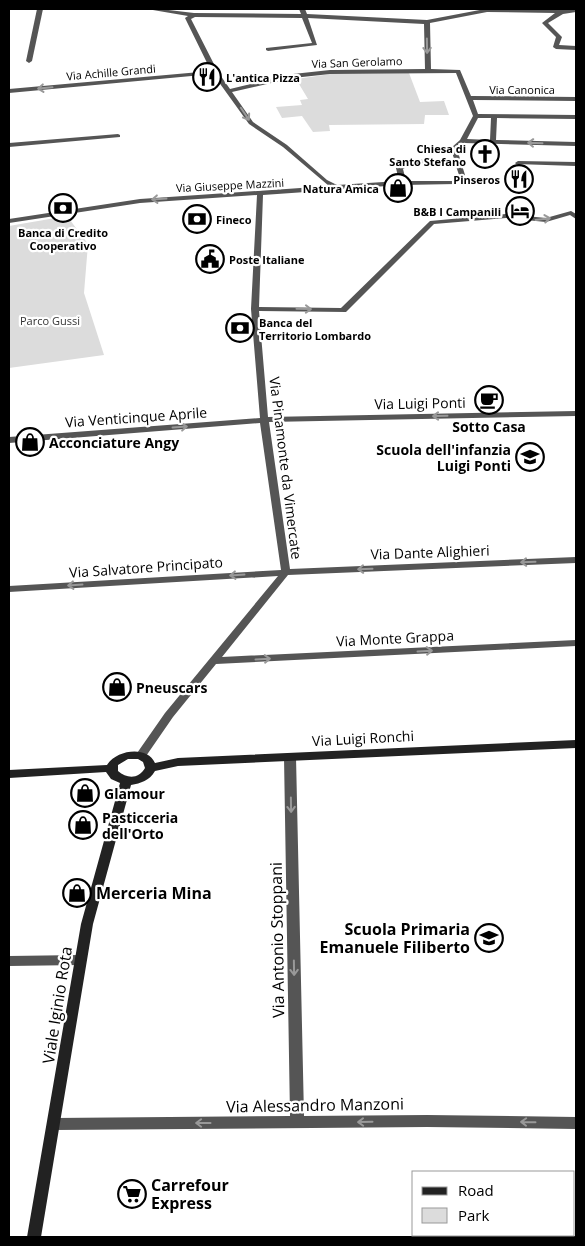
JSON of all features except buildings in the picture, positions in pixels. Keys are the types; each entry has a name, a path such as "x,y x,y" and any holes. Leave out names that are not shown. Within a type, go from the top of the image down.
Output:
{"street":[{"path":"29,61 40,9"},
{"path":"150,9 427,22 487,10 563,12 576,10"},
{"path":"268,49 315,44 302,9"},
{"path":"195,12 188,18 215,72 251,124 285,146 325,181 338,188"},
{"path":"563,12 552,17 545,24 559,37 556,46 576,48"},
{"path":"427,22 428,70"},
{"name":"Via San Gerolamo","path":"229,91 304,74 428,70 458,71 468,98"},
{"name":"Via Achille Grandi","path":"9,91 215,72"},
{"path":"468,98 476,116"},
{"name":"Via Canonica","path":"468,98 576,99"},
{"path":"476,116 576,117"},
{"path":"403,183 399,168 411,162 459,161 454,148 463,141 476,116"},
{"path":"493,141 494,117"},
{"path":"9,145 118,136"},
{"path":"463,141 576,144"},
{"name":"Via Giuseppe Mazzini","path":"9,221 140,201 403,183 454,183 462,177 459,161"},
{"path":"518,163 576,164"},
{"name":"Via Pinamonte da Vimercate","path":"140,756 169,715 286,572 264,420 255,309 260,194"},
{"path":"255,309 342,310 432,222 506,216 546,220 574,215"},
{"name":"Via Luigi Ponti","path":"264,420 576,413"},
{"name":"Via Venticinque Aprile","path":"9,440 264,420"},
{"name":"Via Dante Alighieri","path":"286,572 576,560"},
{"name":"Via Salvatore Principato","path":"9,589 286,572"},
{"name":"Via Monte Grappa","path":"214,661 576,643"},
{"name":"Via Luigi Ronchi","path":"151,768 178,762 576,744"},
{"path":"140,756 148,760 151,768 148,775 143,778 126,781 115,776 112,768 113,764 122,757 140,756"},
{"name":"Via Antonio Stoppani","path":"290,757 297,1123"},
{"path":"9,774 112,768"},
{"name":"Viale Iginio Rota","path":"34,1237 87,924 126,781"},
{"path":"9,961 80,960"},
{"name":"Via Alessandro Manzoni","path":"54,1124 427,1121 576,1123"}],"green space":[{"path":"409,73 420,102 444,101 449,115 425,115 424,124 329,125 330,131 313,132 302,116 282,118 276,107 302,105 300,100 308,99 296,79 331,74"},
{"name":"Parco Gussi","path":"67,216 88,244 84,293 104,355 9,368 9,226"}],"place":[{"name":"L'antica Pizza","path":"207,77"},
{"name":"Chiesa di Santo Stefano","path":"485,154"},
{"name":"Pinseros","path":"519,179"},
{"name":"Natura Amica","path":"398,188"},
{"name":"Banca di Credito Cooperativo","path":"63,208"},
{"name":"B&B I Campanili","path":"520,211"},
{"name":"Fineco","path":"197,219"},
{"name":"Poste Italiane","path":"210,259"},
{"name":"Banca del Territorio Lombardo","path":"240,328"},
{"name":"Sotto Casa","path":"489,400"},
{"name":"Acconciature Angy","path":"30,442"},
{"name":"Scuola dell'infanzia Luigi Ponti","path":"530,457"},
{"name":"Pneuscars","path":"117,687"},
{"name":"Glamour","path":"85,793"},
{"name":"Pasticceria dell'Orto","path":"83,825"},
{"name":"Merceria Mina","path":"77,893"},
{"name":"Scuola Primaria Emanuele Filiberto","path":"489,938"},
{"name":"Carrefour Express","path":"132,1194"}]}
